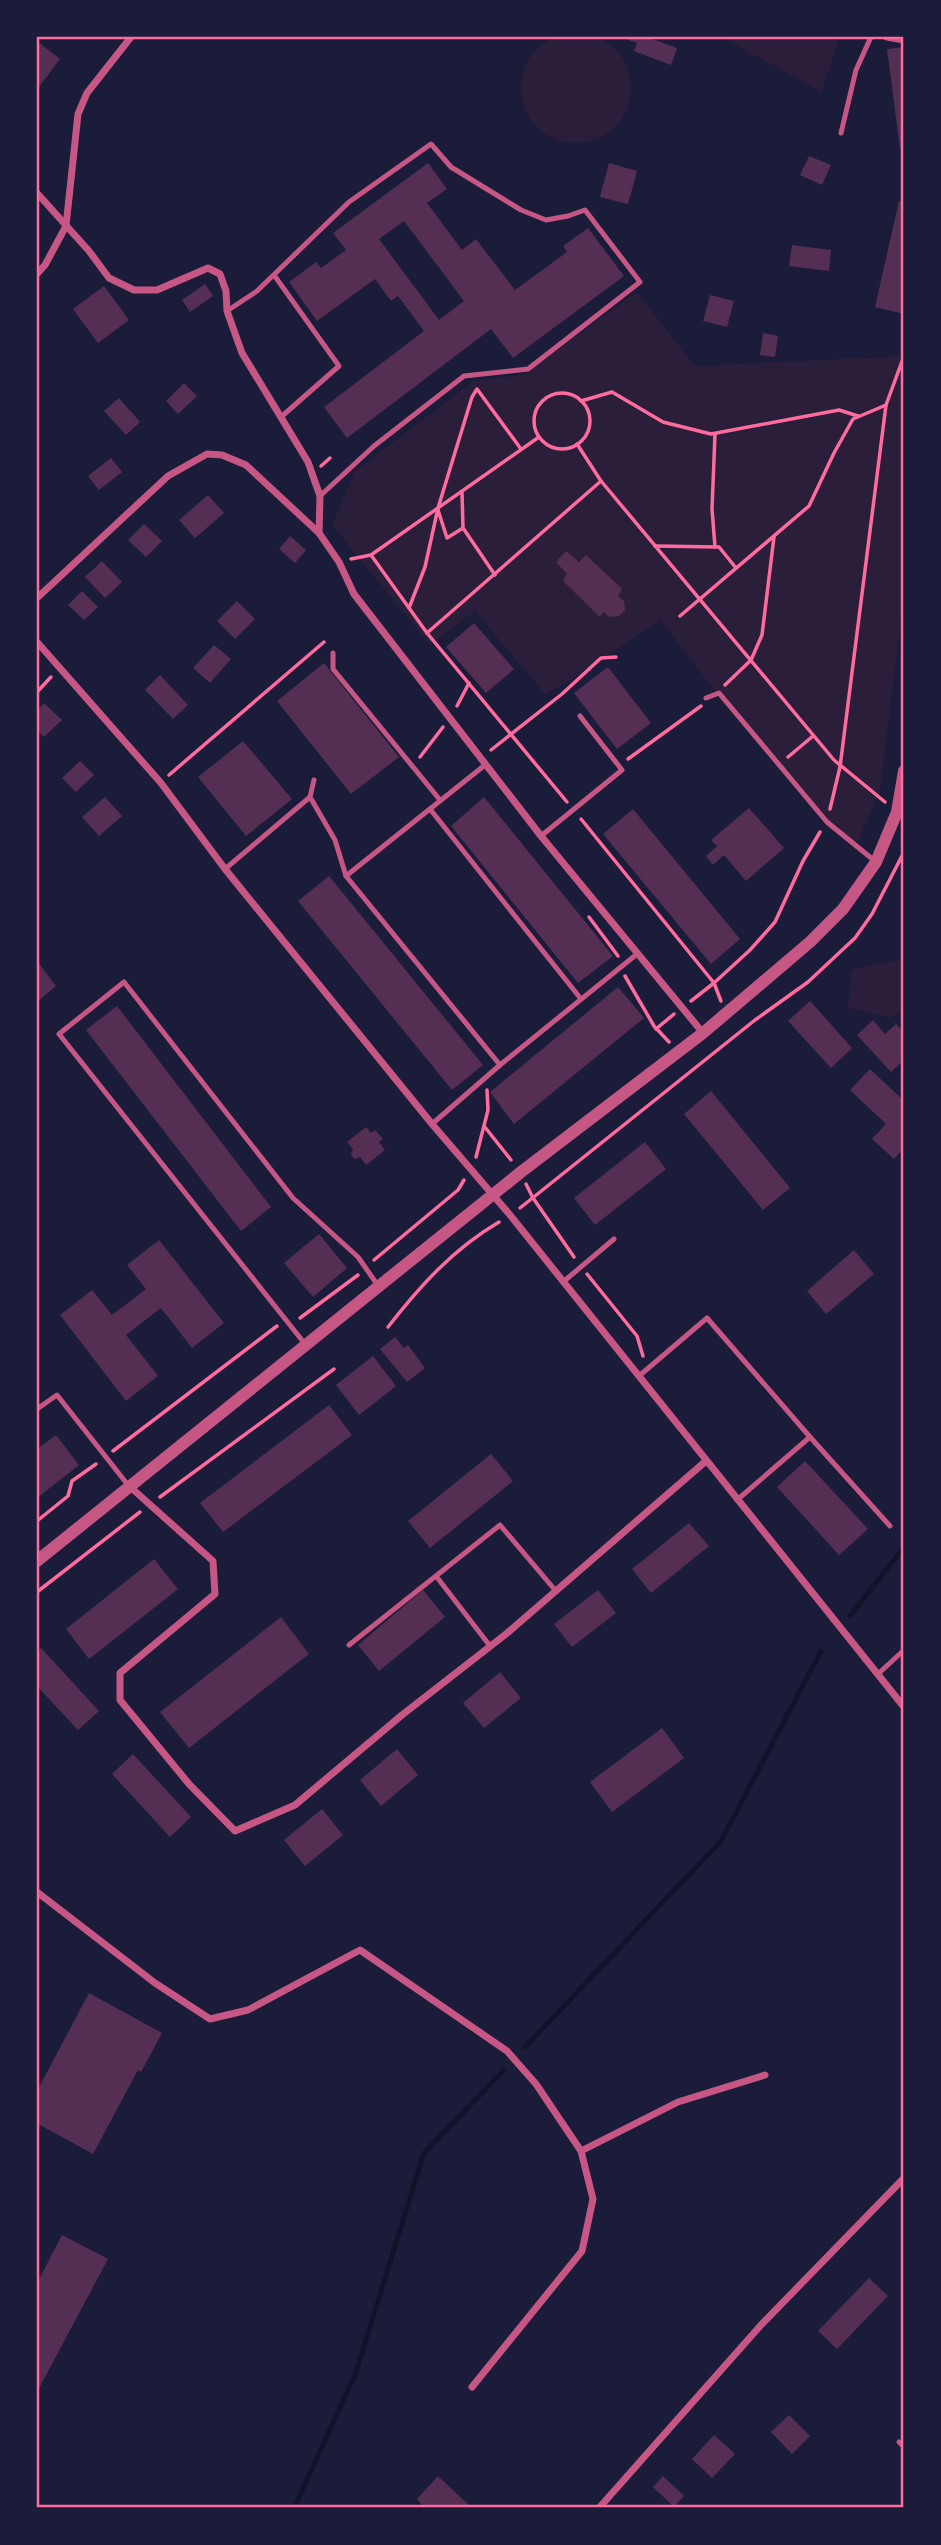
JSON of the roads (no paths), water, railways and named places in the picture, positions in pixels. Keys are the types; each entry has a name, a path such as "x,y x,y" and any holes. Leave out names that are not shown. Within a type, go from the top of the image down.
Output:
{"street":[{"path":"37,274 45,265 66,226 78,114 87,93 131,37"},
{"path":"887,37 904,40"},
{"path":"37,193 89,250 109,278 134,290 156,290 208,268 220,274 226,291 227,310 242,353 307,462 320,496 319,533"},
{"path":"37,598 168,476 207,454 222,455 246,465 319,533 339,562 354,594 482,762 703,1033"},
{"path":"37,642 161,783 225,869 432,1125 510,1215 904,1707"},
{"path":"37,1560 492,1195 678,1053 800,951 835,917 864,882 876,862 897,812 904,771"},
{"path":"128,1485 213,1561 215,1594 120,1672 120,1700 189,1784 235,1830 295,1805 402,1715 490,1646 706,1461"},
{"path":"37,1892 155,1983 210,2019 248,2010 360,1950 507,2051 536,2084 581,2151 593,2199 582,2251 472,2387"},
{"path":"581,2151 677,2102 765,2075"},
{"path":"599,2508 761,2325 904,2178"}],"lane":[{"path":"841,133 856,70 871,37"},
{"path":"227,310 257,291 349,202 431,144 451,167 521,210 546,220 585,210 640,282 528,369 464,376 374,446 320,496"},
{"path":"274,275 339,366 281,417"},
{"path":"333,653 333,669 440,800"},
{"path":"706,698 719,693 827,821 876,862"},
{"path":"541,836 622,770 580,716"},
{"path":"346,876 430,809 482,762"},
{"path":"225,869 310,796 314,780"},
{"path":"310,796 335,840 346,876 500,1065"},
{"path":"430,809 581,999"},
{"path":"432,1125 500,1065 637,954"},
{"path":"305,1344 59,1034 124,982 293,1198 358,1257 379,1287"},
{"path":"562,1282 614,1238"},
{"path":"639,1376 707,1318 890,1526"},
{"path":"37,1409 57,1395 128,1485"},
{"path":"737,1500 810,1437"},
{"path":"349,1645 500,1525 555,1590"},
{"path":"436,1576 490,1646"},
{"path":"878,1674 904,1650"},
{"path":"899,2442 904,2447"}],"waterway":[{"path":"850,1616 904,1547"},
{"path":"525,2047 721,1841 821,1651"},
{"path":"294,2508 355,2375 424,2153 504,2070"},
{"path":"901,2508 904,2505"}]}
